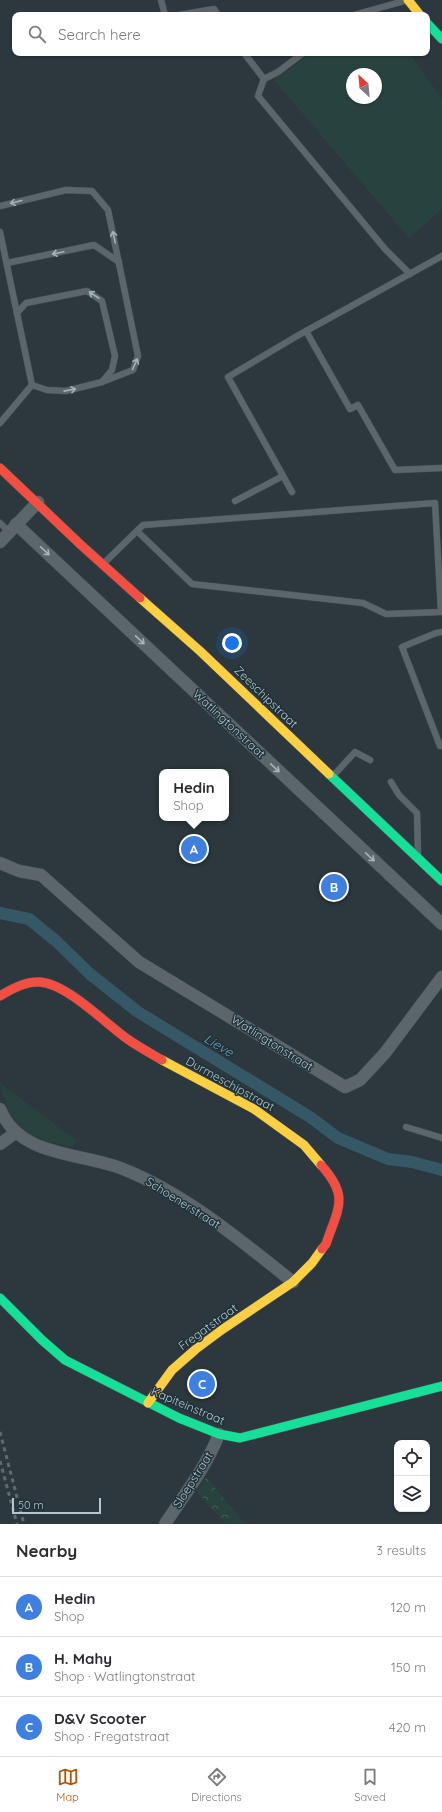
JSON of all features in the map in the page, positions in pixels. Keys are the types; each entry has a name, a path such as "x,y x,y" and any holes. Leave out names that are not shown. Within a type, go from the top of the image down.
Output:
{"street":[{"path":"408,0 418,12"},
{"path":"430,26 442,39"},
{"name":"Zeeschipstraat","path":"0,468 103,564 200,651 442,881"},
{"path":"0,542 38,502"},
{"name":"Watlingtonstraat","path":"13,528 442,924"},
{"name":"Watlingtonstraat","path":"0,863 19,870 41,875 139,962 345,1087 360,1080 380,1058 442,977"},
{"name":"Durmeschipstraat","path":"0,996 14,987 27,983 39,982 54,986 68,993 127,1039 169,1064 254,1109 304,1145 333,1178 339,1191 339,1204 326,1244 312,1263 293,1282"},
{"name":"Schoenerstraat","path":"0,1109 15,1133 41,1148 80,1156 122,1168 167,1190 246,1245 293,1282"},
{"path":"0,1144 15,1133"},
{"name":"Fregatstraat","path":"148,1403 172,1370 196,1349 293,1282"},
{"name":"Kapiteinstraat","path":"0,1298 42,1340 65,1360 148,1403 219,1434 240,1438 254,1435 442,1386"},
{"name":"Sloepstraat","path":"165,1524 194,1480 216,1443 219,1434"}],"lane":[{"path":"161,0 164,12"},
{"path":"366,12 408,0"},
{"path":"196,12 214,9 216,12"},
{"path":"246,56 264,79"},
{"path":"299,56 278,72 264,79 258,96 385,250 410,274"},
{"path":"0,206 66,190 92,191 108,210 138,356 133,370 102,382 66,391 47,390 32,385"},
{"path":"0,232 32,385"},
{"path":"7,263 94,245 119,262"},
{"path":"292,492 228,377 306,331 442,256"},
{"path":"17,313 26,303 87,291 102,300 115,356 112,370 102,382"},
{"path":"306,331 350,409 358,405 395,470 442,468"},
{"path":"0,422 32,385"},
{"path":"235,501 283,476"},
{"path":"103,564 144,525 442,503"},
{"path":"137,531 192,584 364,603 386,614 441,612 435,504"},
{"path":"0,523 13,528"},
{"path":"442,632 402,647 440,746 442,746"},
{"path":"332,777 355,752 370,760"},
{"path":"391,782 399,795 417,813 418,858"},
{"path":"406,1127 442,1138"}],"green space":[{"path":"307,56 411,56 442,99 442,209 409,238 274,80"},
{"path":"0,1083 77,1141 72,1147 32,1135 23,1129 10,1111"},
{"path":"206,1477 241,1519 249,1524 226,1524 197,1492"}],"waterway":[{"name":"Lieve","path":"0,913 29,919 56,941 90,974 138,1012 310,1117 338,1138 388,1159 412,1162 442,1170"}],"railway":[{"path":"0,1432 24,1524"},
{"path":"0,1461 17,1524"}],"traffic: fast":[{"path":"430,26 442,39"},
{"path":"329,774 442,881"},
{"path":"0,1298 42,1340 65,1360 179,1418 219,1434 240,1438 442,1386"}],"traffic: slow":[{"path":"408,0 418,12"},
{"path":"140,598 200,651 329,774"},
{"path":"162,1060 254,1109 304,1145 321,1165"},
{"path":"148,1403 172,1370 196,1349 223,1329 293,1282 312,1263 322,1249"}],"traffic: jam":[{"path":"0,468 81,545 140,598"},
{"path":"0,996 24,984 35,982 51,984 73,996 126,1038 162,1060"},
{"path":"321,1165 336,1186 339,1203 326,1244 322,1249"}],"place":[{"name":"Hedin","path":"194,849"},
{"name":"H. Mahy","path":"334,887"},
{"name":"D&V Scooter","path":"202,1384"}]}
